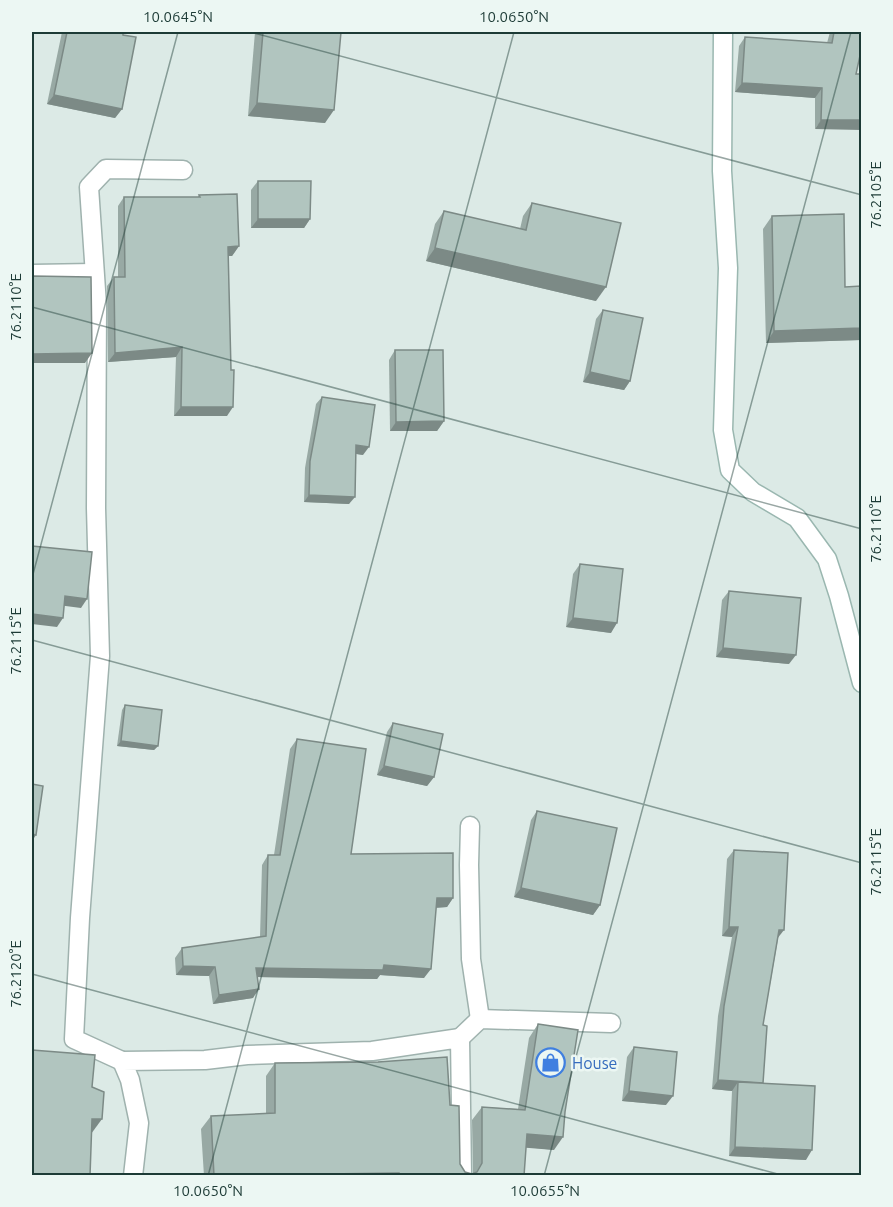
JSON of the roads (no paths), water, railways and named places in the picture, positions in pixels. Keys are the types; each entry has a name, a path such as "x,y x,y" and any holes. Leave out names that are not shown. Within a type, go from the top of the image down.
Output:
{"street":[{"path":"723,32 722,171 728,268 723,430 730,470 753,492 797,518 827,559 861,683"},
{"path":"183,170 106,169 89,187 97,305 96,508 100,656 80,918 74,1039 122,1061 205,1060 247,1055 372,1051 460,1038 480,1019 611,1023"},
{"path":"32,274 94,273"},
{"path":"470,826 471,959 480,1019"},
{"path":"460,1038 462,1176"},
{"path":"122,1061 130,1080 139,1123 133,1176"}],"place":[{"name":"House","path":"551,1063"}]}
